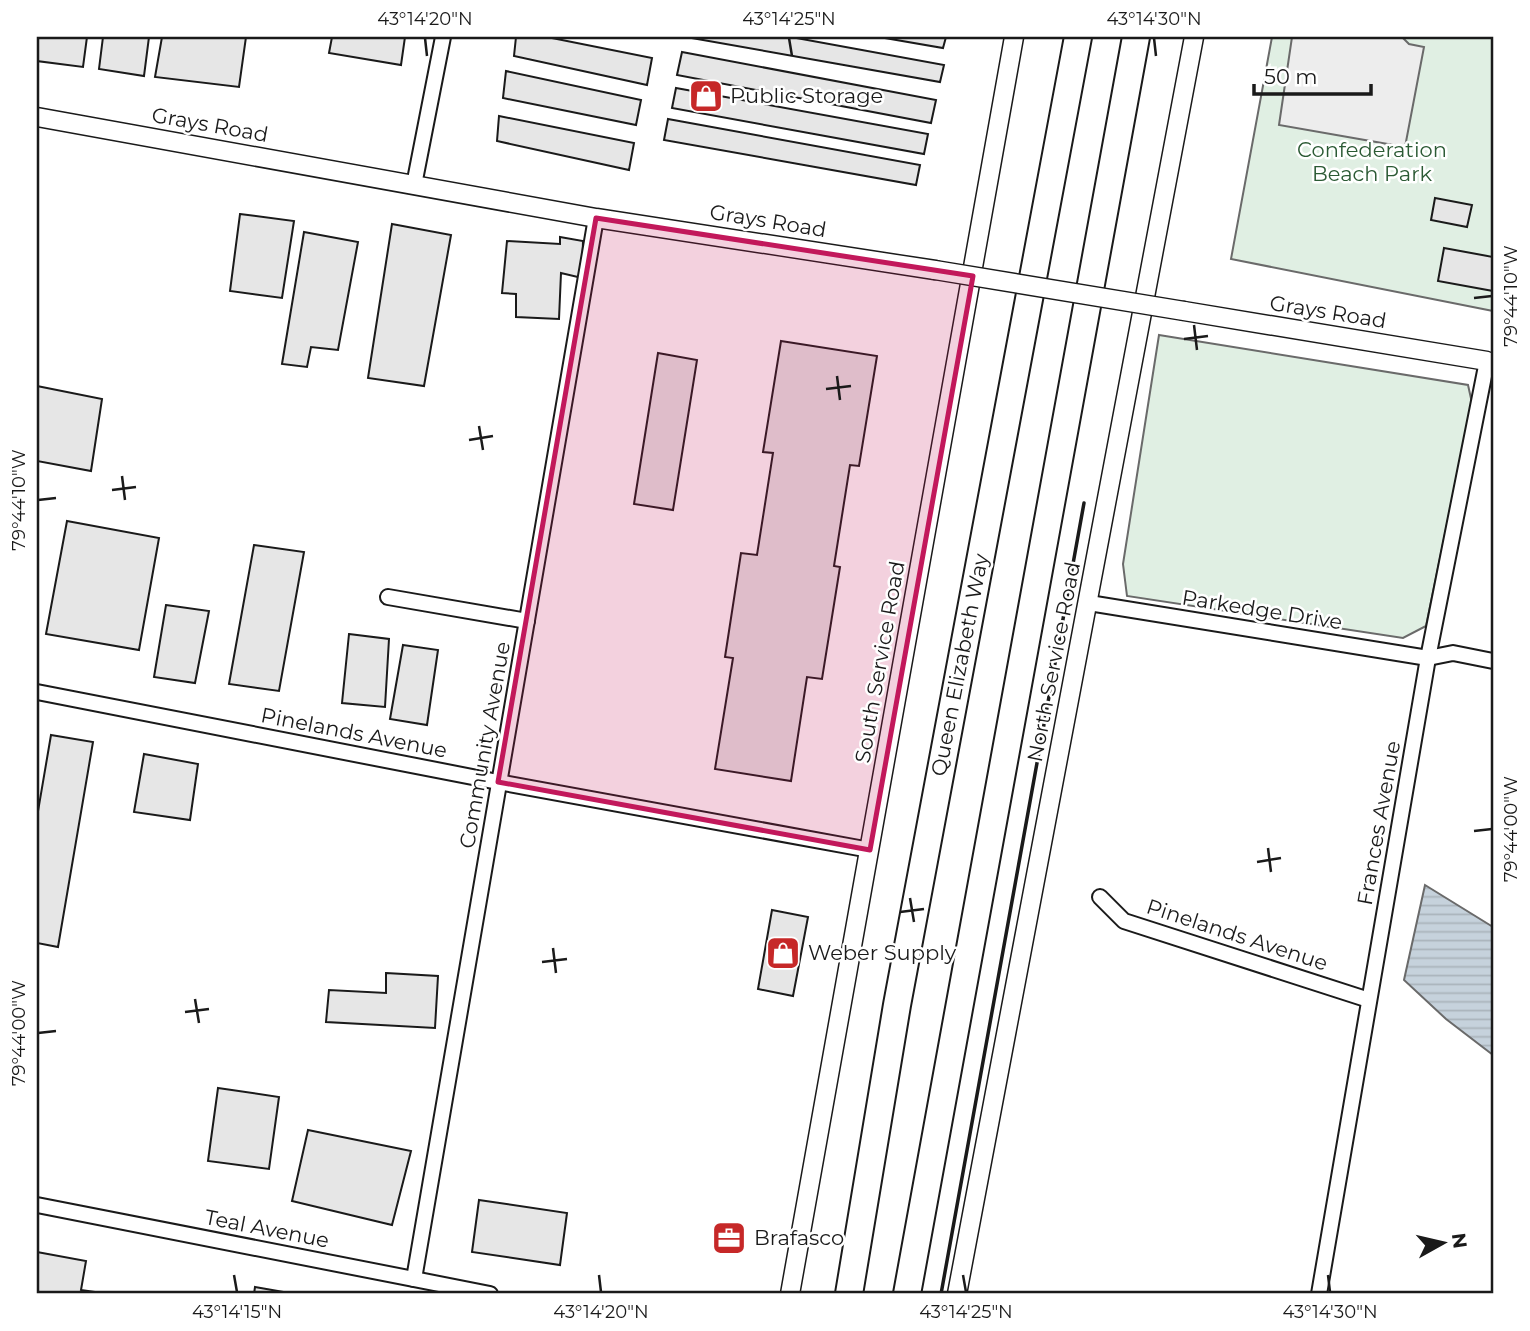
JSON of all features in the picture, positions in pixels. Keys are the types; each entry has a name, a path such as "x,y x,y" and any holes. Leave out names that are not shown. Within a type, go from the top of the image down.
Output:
{"highway":[{"name":"Queen Elizabeth Way","path":"849,1294 899,991 1078,37"},
{"path":"907,1294 1136,37"}],"street":[{"path":"414,185 443,37"},
{"name":"South Service Road","path":"790,1294 1014,37"},
{"name":"North Service Road","path":"957,1294 1194,37"},
{"name":"Grays Road","path":"37,117 596,218 935,270 1490,361"},
{"name":"Community Avenue","path":"414,1279 596,218"},
{"name":"Frances Avenue","path":"1319,1294 1428,659 1490,361"},
{"path":"388,597 527,621"},
{"name":"Parkedge Drive","path":"1089,603 1428,659 1453,653 1493,661"},
{"name":"Pinelands Avenue","path":"37,692 498,782 870,850"},
{"name":"Pinelands Avenue","path":"1100,897 1124,921 1369,1000"},
{"name":"Teal Avenue","path":"37,1205 490,1294"}],"highlighted area":[{"path":"596,218 973,276 870,850 498,782"}],"green space":[{"name":"Confederation Beach Park","path":"1272,37 1493,37 1493,311 1231,259"},
{"path":"1159,335 1468,385 1472,403 1426,626 1403,638 1127,596 1123,564"}],"shaded area":[{"path":"1292,37 1402,37 1409,44 1424,47 1405,147 1279,125"},
{"path":"1425,885 1493,927 1493,1055 1446,1019 1404,980"}],"building":[{"path":"37,37 87,37 83,67 37,61"},
{"path":"103,37 149,37 144,76 99,69"},
{"path":"162,37 246,37 239,87 155,77"},
{"path":"332,37 405,37 401,65 329,53"},
{"path":"516,37 547,37 652,58 647,85 514,56"},
{"path":"686,37 791,37 944,65 940,82"},
{"path":"879,37 946,37 943,48"},
{"path":"682,52 936,100 931,123 677,75"},
{"path":"506,71 641,100 636,125 503,98"},
{"path":"676,88 928,134 924,154 672,108"},
{"path":"499,116 634,143 629,170 497,141"},
{"path":"668,119 920,165 916,185 664,140"},
{"path":"1435,198 1472,205 1467,227 1431,220"},
{"path":"240,214 294,221 282,298 230,291"},
{"path":"392,224 451,235 424,386 368,378"},
{"path":"304,232 358,242 338,350 311,347 307,367 282,364"},
{"path":"560,237 583,241 582,278 561,273 559,319 516,317 516,294 502,293 507,241 560,244"},
{"path":"1444,248 1493,257 1493,291 1438,281"},
{"path":"781,341 877,356 859,466 850,465 834,566 840,567 822,679 807,677 791,781 715,769 733,658 725,657 741,553 757,555 773,453 763,452"},
{"path":"658,353 697,360 673,510 634,504"},
{"path":"37,386 102,399 91,471 37,461"},
{"path":"67,521 159,538 139,650 46,634"},
{"path":"254,545 304,552 279,691 229,684"},
{"path":"166,605 209,611 195,683 154,677"},
{"path":"349,634 389,639 385,707 342,703"},
{"path":"403,645 438,650 427,725 390,719"},
{"path":"51,735 93,742 58,947 37,943 37,817"},
{"path":"144,754 198,764 190,820 134,812"},
{"name":"Weber Supply","path":"772,910 808,917 793,996 758,989"},
{"path":"386,973 438,976 435,1028 326,1022 329,990 386,993"},
{"path":"218,1088 279,1097 269,1169 208,1161"},
{"path":"308,1130 411,1151 392,1225 292,1201"},
{"path":"479,1200 567,1213 560,1265 472,1252"},
{"path":"37,1252 86,1261 81,1290 109,1294 37,1294"},
{"path":"255,1287 295,1294 254,1294"}],"wall":[{"path":"941,1294 1084,503"}],"place":[{"name":"Public Storage","path":"706,96"},
{"name":"Weber Supply","path":"783,953"},
{"name":"Brafasco","path":"729,1238"}]}
